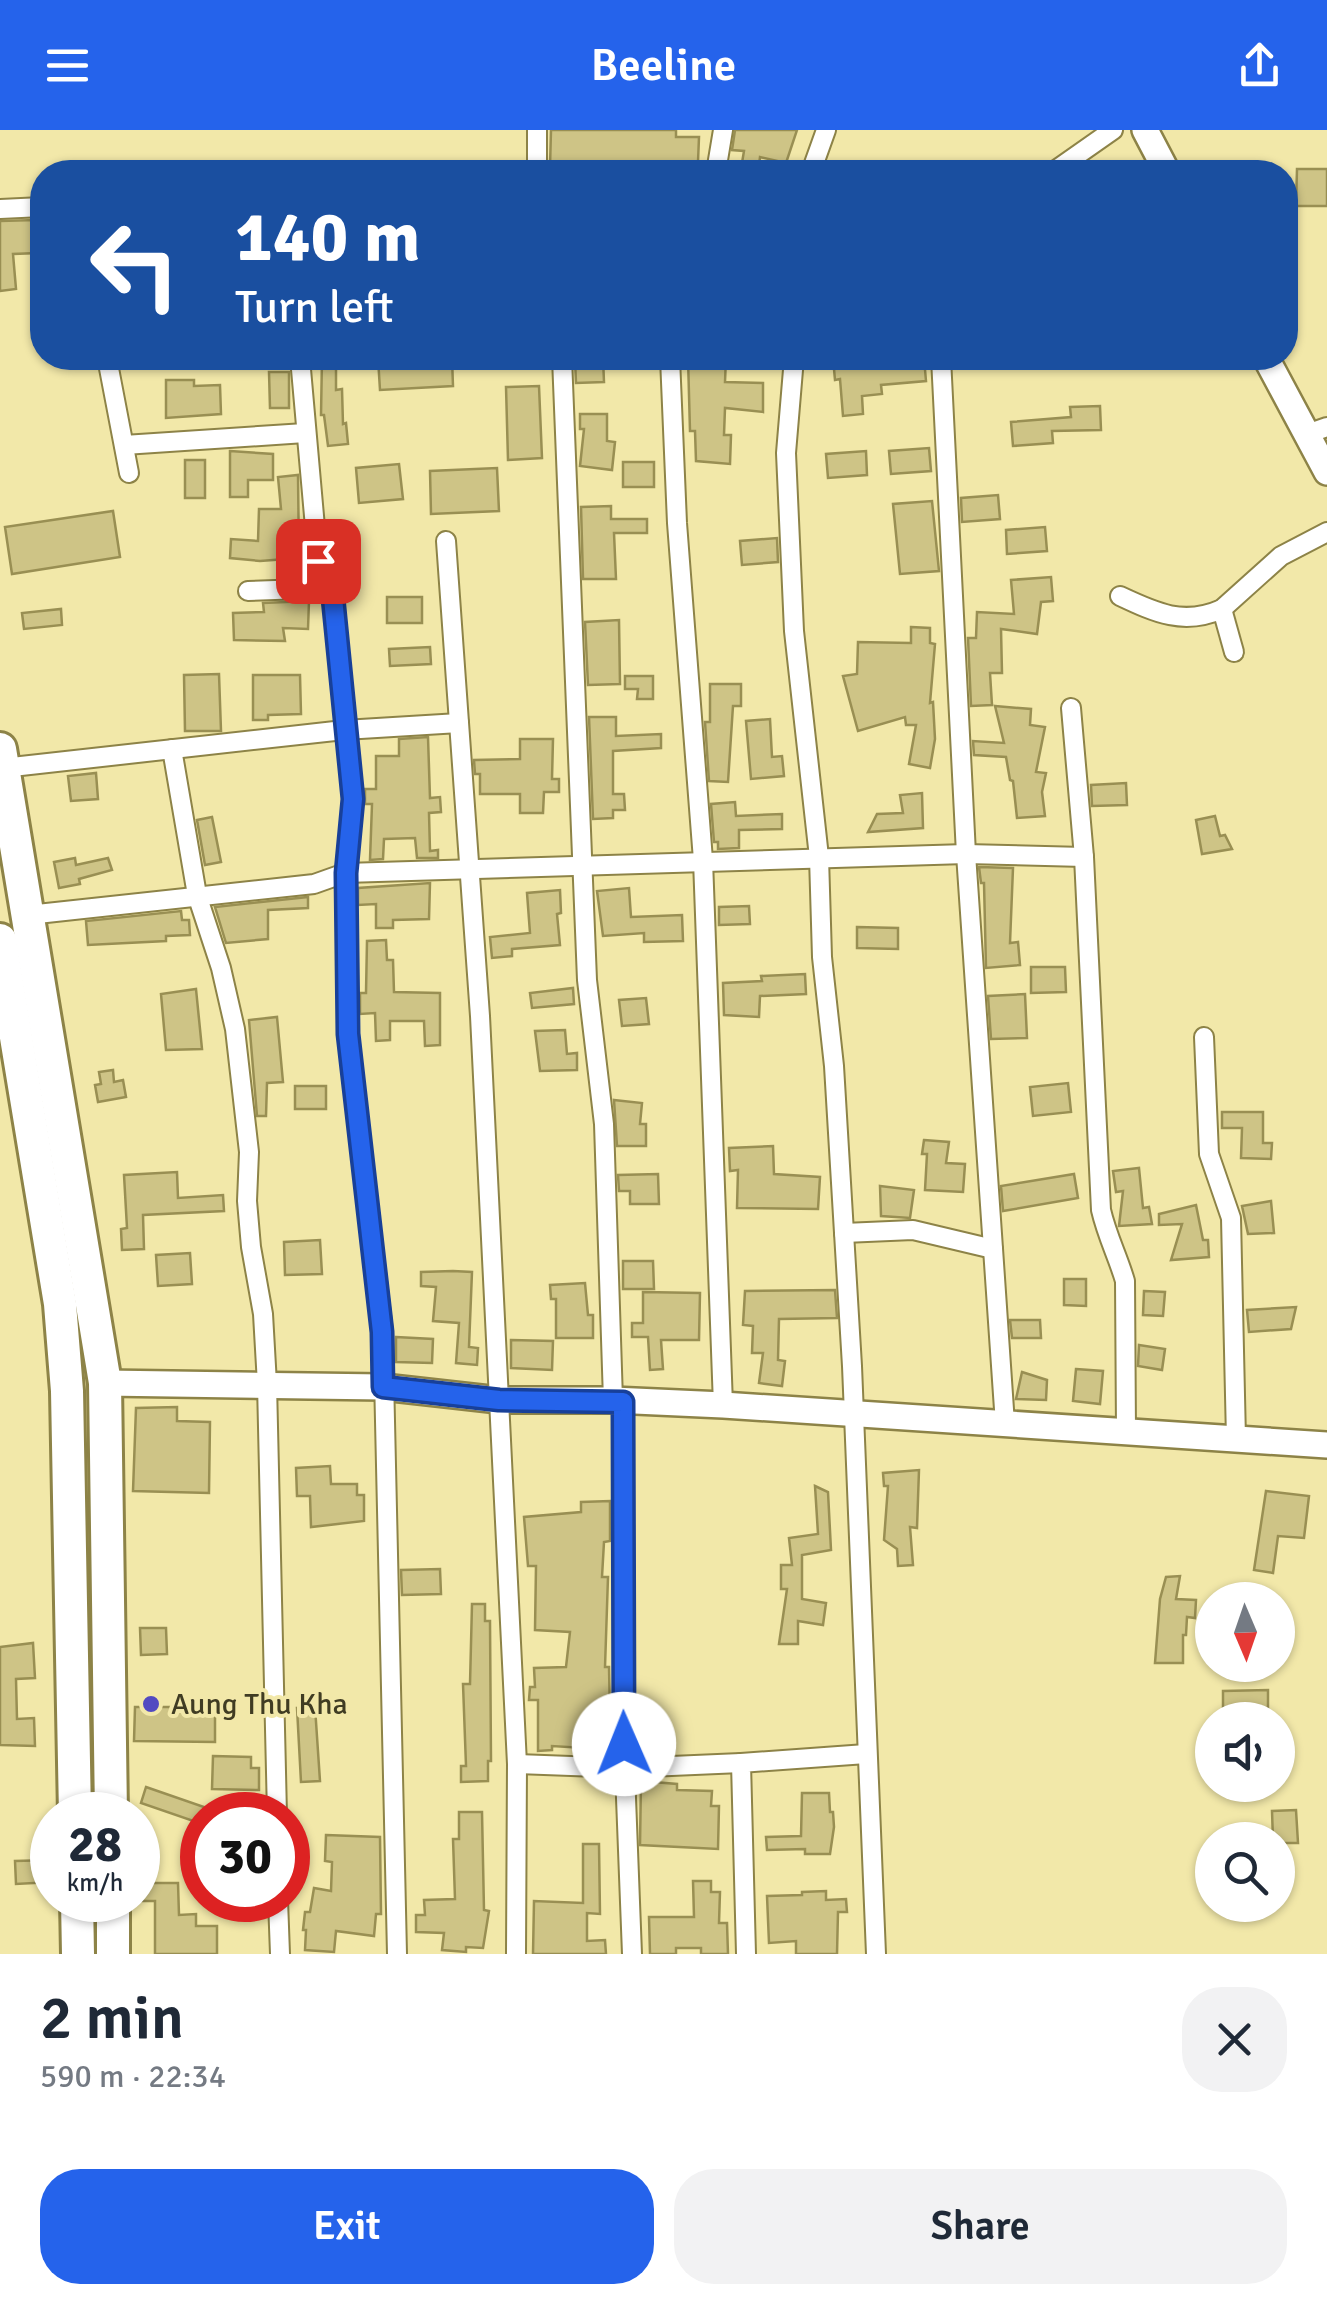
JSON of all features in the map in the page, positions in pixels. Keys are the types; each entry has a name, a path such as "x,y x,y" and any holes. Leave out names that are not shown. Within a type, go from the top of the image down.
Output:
{"highway":[{"path":"2,759 105,1382 111,1792"},
{"path":"0,940 60,1304 67,1390 75,1792"},
{"path":"77,1922 78,1954"},
{"path":"113,1922 114,1954"}],"street":[{"path":"537,130 537,160"},
{"path":"718,160 724,130"},
{"path":"815,160 826,130"},
{"path":"1070,160 1113,130"},
{"path":"1145,130 1161,160"},
{"path":"0,209 30,208"},
{"path":"109,370 129,473"},
{"path":"301,370 318,561 332,588 353,799 346,873 348,1034 382,1332 397,1954"},
{"path":"562,370 587,980 604,1124 618,1401 632,1954"},
{"path":"671,370 677,523 703,860 723,1405"},
{"path":"793,370 786,452 794,631 820,858 822,958 834,1066 876,1954"},
{"path":"942,370 966,854 1006,1424"},
{"path":"1274,370 1317,431 1327,472"},
{"path":"124,445 306,433"},
{"path":"1120,596 1164,616 1186,619 1222,609 1280,556 1327,532"},
{"path":"446,541 480,1016 516,1764 516,1954"},
{"path":"248,591 332,588"},
{"path":"1222,609 1234,652"},
{"path":"1071,708 1084,857 1101,1210 1108,1242 1125,1281 1126,1432"},
{"path":"2,759 172,749 344,730 459,723"},
{"path":"172,749 197,895 222,968 235,1029 249,1152 247,1202 263,1314 267,1384 276,1792"},
{"path":"28,915 314,884 346,873 966,854 1084,857"},
{"path":"1204,1036 1208,1154 1232,1218 1236,1439"},
{"path":"844,1233 913,1230 993,1249"},
{"path":"105,1382 383,1387 499,1400 723,1405 1327,1445"},
{"path":"516,1764 625,1768 866,1754"},
{"path":"741,1763 746,1954"},
{"path":"279,1922 280,1954"}],"building":[{"path":"551,130 676,130 676,137 699,137 698,160 550,160"},
{"path":"735,130 797,130 787,160 742,160 744,151 732,150"},
{"path":"1298,169 1327,169 1327,206 1298,206"},
{"path":"30,220 30,253 13,254 16,289 0,291 0,221"},
{"path":"322,370 336,370 336,390 342,389 348,444 328,446 321,415"},
{"path":"379,370 452,370 453,386 380,390"},
{"path":"575,370 604,370 604,382 576,383"},
{"path":"688,370 726,370 725,382 763,383 763,412 725,408 724,435 731,435 730,464 696,461 695,431 690,431"},
{"path":"834,370 925,370 926,381 881,385 882,394 862,396 863,414 843,416 840,379 835,380"},
{"path":"269,372 289,372 289,408 270,408"},
{"path":"166,380 194,380 194,386 220,385 221,414 166,418"},
{"path":"539,386 542,458 508,460 506,387"},
{"path":"1100,406 1101,430 1052,431 1053,443 1013,446 1011,422 1071,417 1070,407"},
{"path":"580,414 607,414 607,441 615,442 612,470 580,466 584,429 580,429"},
{"path":"929,448 931,471 891,474 889,451"},
{"path":"230,451 273,454 273,480 248,480 248,497 230,497"},
{"path":"866,451 867,475 828,478 826,454"},
{"path":"185,460 205,460 205,498 185,498"},
{"path":"623,462 654,462 654,487 623,487"},
{"path":"399,464 403,499 359,503 356,468"},
{"path":"497,468 499,511 431,514 430,471"},
{"path":"298,475 299,558 230,558 231,539 258,541 259,509 281,509 278,477"},
{"path":"998,495 1000,519 962,522 961,498"},
{"path":"932,501 939,571 900,574 893,504"},
{"path":"611,506 611,519 647,519 647,533 614,533 616,579 583,579 581,507"},
{"path":"113,511 120,557 12,574 5,527"},
{"path":"1045,527 1047,551 1007,554 1006,530"},
{"path":"777,538 778,562 742,565 740,541"},
{"path":"1051,577 1053,601 1041,602 1037,634 1001,629 1002,673 990,673 992,705 971,706 968,638 976,638 977,612 1014,614 1011,580"},
{"path":"387,597 422,597 422,623 387,623"},
{"path":"309,601 308,629 283,628 285,641 234,640 233,613 264,612 263,603"},
{"path":"61,609 62,625 24,629 22,613"},
{"path":"619,620 620,684 588,685 585,622"},
{"path":"911,627 930,628 930,643 935,644 930,703 933,702 935,739 930,768 909,764 916,725 906,725 905,717 858,731 843,676 857,674 858,642 911,643"},
{"path":"430,647 431,664 390,666 389,649"},
{"path":"219,674 221,731 185,731 184,675"},
{"path":"253,675 300,675 301,714 268,715 268,720 253,720"},
{"path":"625,676 653,676 653,699 637,699 638,689 625,689"},
{"path":"710,684 741,684 741,706 733,706 728,782 709,781 705,722 710,722"},
{"path":"995,706 1031,709 1030,725 1045,727 1036,772 1046,773 1042,792 1045,816 1017,818 1006,757 974,755 973,741 1004,743"},
{"path":"589,717 616,717 616,736 661,734 661,748 613,751 613,794 624,794 625,810 613,810 613,818 593,819"},
{"path":"770,719 772,757 782,756 784,776 751,779 746,721"},
{"path":"428,737 430,798 440,797 441,812 429,813 430,851 438,850 438,858 417,858 415,838 384,839 383,859 370,860 372,804 365,804 365,789 376,789 376,756 399,756 399,739"},
{"path":"520,739 553,739 552,779 559,779 559,792 544,792 543,813 520,813 520,794 480,794 480,774 475,774 474,760 520,759"},
{"path":"96,773 98,799 71,801 68,776"},
{"path":"1126,783 1127,805 1092,806 1091,785"},
{"path":"922,793 923,828 868,832 877,814 903,813 900,795"},
{"path":"735,802 736,816 782,814 782,829 739,830 739,848 718,849 711,804"},
{"path":"1215,816 1220,836 1225,835 1232,849 1202,854 1196,820"},
{"path":"212,817 221,862 205,865 197,820"},
{"path":"75,858 76,865 108,858 112,870 59,888 54,862"},
{"path":"979,867 1013,868 1010,943 1018,942 1020,965 986,968 984,883"},
{"path":"430,883 429,919 393,920 393,928 376,928 376,904 358,905 358,888"},
{"path":"629,888 631,917 682,915 683,941 644,942 644,933 603,936 597,891"},
{"path":"560,890 560,945 512,949 512,956 492,958 490,937 530,933 527,893"},
{"path":"308,897 308,908 268,910 268,939 226,943 215,907"},
{"path":"749,906 750,924 719,925 719,907"},
{"path":"181,911 182,920 189,920 190,935 166,936 166,941 88,945 86,921"},
{"path":"857,927 898,928 898,949 857,948"},
{"path":"386,940 387,960 393,960 394,992 440,993 440,1045 425,1046 424,1021 390,1021 390,1040 376,1041 375,1013 360,1014 360,993 366,993 367,941"},
{"path":"1031,967 1065,967 1066,992 1031,993"},
{"path":"805,974 806,994 760,996 759,1017 724,1015 723,983"},
{"path":"573,988 574,1004 532,1008 530,993"},
{"path":"196,989 202,1049 166,1050 161,994"},
{"path":"1025,994 1027,1038 991,1039 988,996"},
{"path":"646,998 649,1024 622,1026 619,1000"},
{"path":"277,1017 283,1082 267,1083 266,1116 257,1116 249,1020"},
{"path":"565,1030 567,1054 577,1053 577,1070 540,1071 535,1031"},
{"path":"113,1070 114,1082 123,1080 126,1097 98,1102 95,1085 101,1084 99,1072"},
{"path":"1068,1083 1071,1112 1033,1116 1030,1087"},
{"path":"295,1086 326,1086 326,1109 295,1109"},
{"path":"614,1100 642,1103 640,1124 646,1124 646,1146 617,1146"},
{"path":"1222,1112 1263,1112 1263,1143 1272,1143 1271,1159 1241,1158 1242,1128 1222,1128"},
{"path":"924,1140 949,1142 946,1163 965,1164 963,1192 925,1190"},
{"path":"773,1146 774,1174 820,1177 818,1209 737,1208 738,1170 730,1171 729,1148"},
{"path":"1139,1168 1143,1208 1149,1207 1152,1224 1119,1226 1123,1191 1116,1192 1113,1171"},
{"path":"177,1172 178,1198 223,1195 224,1211 143,1215 144,1249 122,1250 121,1229 127,1228 124,1175"},
{"path":"658,1174 659,1204 630,1204 630,1191 619,1191 618,1175"},
{"path":"1074,1174 1078,1198 1003,1211 1001,1186"},
{"path":"880,1186 914,1190 910,1218 881,1216"},
{"path":"1271,1201 1274,1233 1248,1234 1242,1206"},
{"path":"1196,1205 1203,1240 1208,1240 1209,1257 1171,1260 1182,1224 1159,1225 1159,1214"},
{"path":"320,1240 322,1274 285,1275 284,1242"},
{"path":"190,1253 192,1284 158,1286 156,1255"},
{"path":"623,1261 653,1261 654,1289 623,1289"},
{"path":"421,1272 472,1272 469,1347 478,1348 477,1365 456,1363 459,1323 433,1321 436,1287 421,1286"},
{"path":"1064,1279 1086,1279 1086,1306 1064,1305"},
{"path":"585,1283 588,1315 593,1315 593,1338 556,1338 556,1299 551,1299 550,1285"},
{"path":"835,1290 837,1318 779,1319 778,1360 785,1361 782,1386 759,1383 763,1353 752,1353 753,1326 743,1325 745,1291"},
{"path":"1144,1291 1165,1292 1163,1316 1143,1315"},
{"path":"643,1292 700,1293 699,1340 661,1340 663,1369 650,1370 648,1337 632,1337 632,1323 643,1323"},
{"path":"1296,1307 1291,1329 1249,1332 1247,1310"},
{"path":"1010,1320 1040,1320 1041,1338 1012,1338"},
{"path":"396,1337 433,1339 432,1363 396,1362"},
{"path":"511,1340 553,1341 552,1370 511,1368"},
{"path":"1139,1345 1165,1349 1162,1370 1138,1366"},
{"path":"1076,1369 1103,1371 1100,1404 1073,1401"},
{"path":"1022,1372 1047,1380 1046,1400 1016,1399"},
{"path":"177,1407 177,1421 210,1422 209,1493 133,1491 136,1408"},
{"path":"330,1466 331,1484 357,1484 357,1495 364,1495 364,1521 311,1527 310,1496 297,1496 296,1468"},
{"path":"919,1470 917,1528 910,1527 913,1565 898,1566 897,1549 884,1540 888,1486 884,1486 883,1473"},
{"path":"815,1486 828,1492 831,1550 802,1555 802,1599 826,1603 823,1625 798,1621 798,1644 779,1644 787,1589 781,1589 781,1565 792,1565 789,1538 818,1534"},
{"path":"1266,1491 1309,1496 1304,1538 1278,1536 1273,1573 1254,1570"},
{"path":"610,1501 610,1541 604,1542 602,1577 608,1577 605,1667 609,1667 610,1715 603,1715 601,1749 552,1746 552,1750 538,1751 538,1700 529,1700 530,1687 535,1687 534,1668 566,1667 570,1632 535,1630 536,1566 528,1566 524,1517 581,1512 581,1502"},
{"path":"440,1569 441,1594 402,1595 401,1570"},
{"path":"1180,1576 1176,1599 1195,1600 1195,1618 1187,1617 1183,1635 1183,1663 1155,1663 1160,1599 1166,1577"},
{"path":"472,1604 485,1604 485,1621 490,1621 491,1761 488,1781 461,1782 461,1766 466,1766 463,1684 470,1684"},
{"path":"140,1628 166,1628 167,1654 141,1655"},
{"path":"33,1643 35,1678 16,1679 17,1719 34,1718 35,1746 0,1745 0,1647"},
{"path":"1268,1690 1268,1702 1223,1702 1223,1691"},
{"path":"135,1707 215,1707 215,1742 134,1741"},
{"path":"315,1707 320,1781 301,1782 297,1708"},
{"path":"213,1756 251,1757 251,1768 259,1768 259,1790 212,1789"},
{"path":"641,1781 677,1784 677,1790 712,1791 711,1806 719,1806 718,1849 640,1845"},
{"path":"146,1787 180,1799 180,1816 160,1810 160,1792 144,1792"},
{"path":"802,1793 829,1793 834,1827 830,1854 805,1854 805,1849 767,1850 766,1837 801,1836"},
{"path":"1296,1810 1298,1843 1295,1822 1272,1822 1272,1811"},
{"path":"459,1812 482,1812 484,1910 489,1911 483,1948 466,1947 466,1952 442,1950 444,1933 416,1932 416,1915 425,1915 424,1900 455,1899 453,1839 459,1839"},
{"path":"326,1835 380,1837 381,1914 376,1914 374,1936 336,1931 334,1952 305,1950 303,1930 304,1922 310,1922 314,1888 331,1891 332,1862 325,1861"},
{"path":"583,1844 599,1844 600,1914 587,1913 587,1941 605,1940 606,1954 533,1954 534,1901 583,1903"},
{"path":"15,1861 30,1861 30,1883 16,1884"},
{"path":"693,1881 711,1881 711,1892 720,1892 719,1923 727,1923 728,1954 701,1954 701,1948 676,1948 676,1954 650,1954 649,1917 694,1917"},
{"path":"160,1883 178,1883 180,1922 217,1926 217,1954 155,1954"},
{"path":"826,1891 826,1900 846,1899 847,1912 838,1912 837,1954 796,1954 796,1941 769,1943 767,1896"}],"place":[{"name":"Aung Thu Kha","path":"151,1704"}],"route":[{"path":"318,561 332,588 353,799 346,873 348,1034 382,1332 383,1387 499,1400 623,1402 624,1744"}]}
